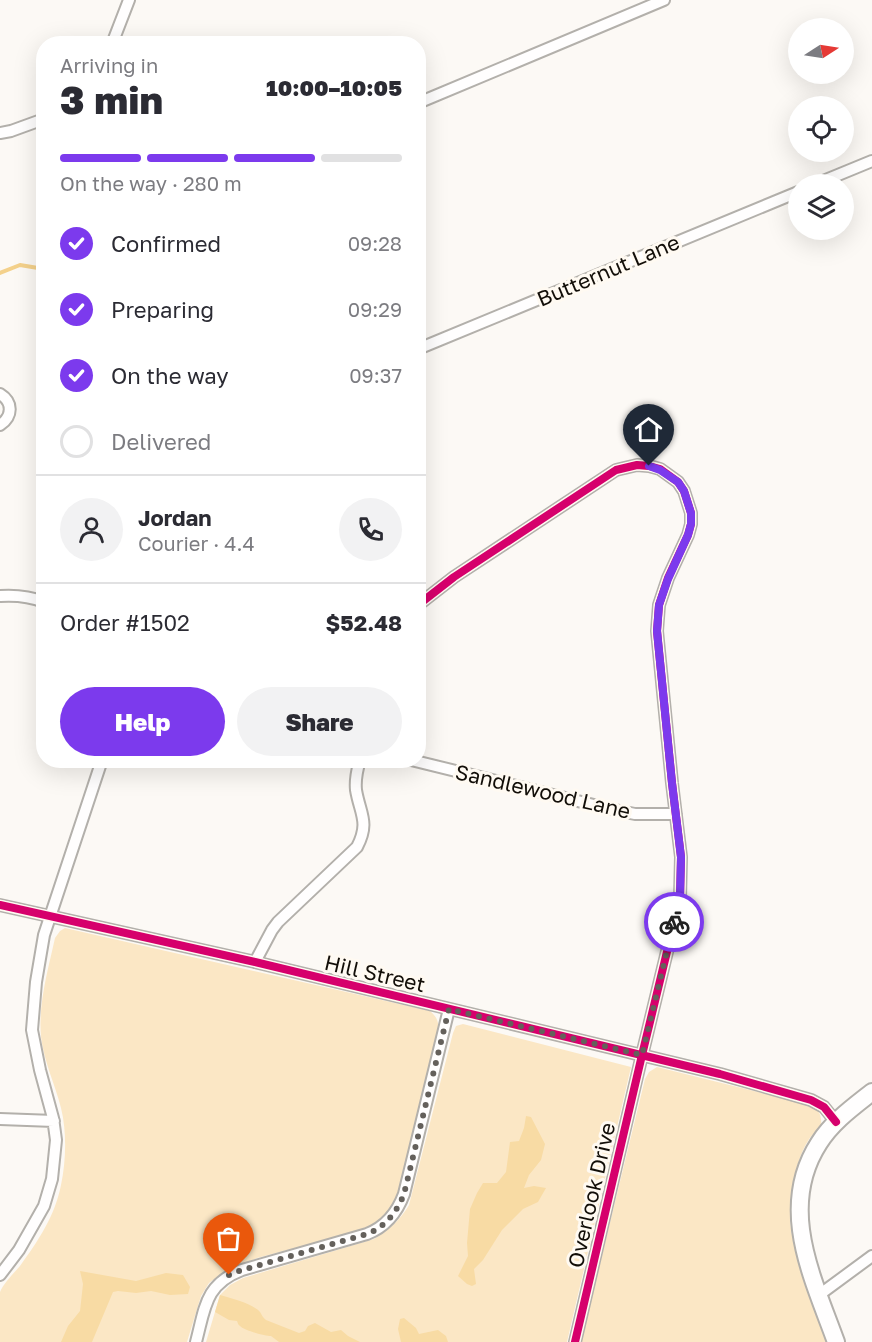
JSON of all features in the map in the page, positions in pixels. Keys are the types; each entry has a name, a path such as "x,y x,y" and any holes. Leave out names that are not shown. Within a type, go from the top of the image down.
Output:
{"street":[{"path":"114,36 129,0"},
{"path":"426,100 664,0"},
{"path":"0,133 36,122"},
{"path":"840,174 872,161"},
{"name":"Butternut Lane","path":"426,346 788,196"},
{"path":"0,394 8,401 10,408 8,418 0,425"},
{"name":"Overlook Drive","path":"426,599 454,577 616,470 637,465 660,470 678,482 688,501 691,524 659,605 657,631 681,857 680,898 575,1342"},
{"path":"0,596 24,596 36,600"},
{"name":"Sandlewood Lane","path":"426,764 610,809 635,814 676,814"},
{"path":"0,1275 19,1250 44,1206 54,1165 56,1140 54,1121 32,1030 36,982 44,934 99,768"},
{"path":"255,962 278,922 357,847 363,835 364,825 364,817 356,791 359,768"},
{"name":"Hill Street","path":"0,905 255,962 720,1074 811,1100 824,1107 836,1122"},
{"path":"196,1342 208,1300 214,1287 226,1276 367,1234 384,1224 394,1214 404,1194 449,1009"},
{"path":"836,1342 802,1240 799,1199 809,1160 820,1142 836,1122 872,1092"},
{"path":"0,1119 54,1121"},
{"path":"819,1295 872,1256"}],"shaded area":[{"path":"65,928 430,1011 437,1021 438,1029 403,1177 395,1201 385,1215 376,1223 356,1232 257,1258 225,1271 209,1283 201,1296 187,1342 0,1342 0,1292 27,1257 45,1228 55,1207 63,1176 65,1146 63,1117 45,1055 40,1025 44,987 55,938"},
{"path":"463,1024 631,1067 567,1342 206,1342 220,1295 230,1285 243,1278 374,1239 402,1215 409,1205 453,1033 456,1026"},
{"path":"657,1067 807,1104 819,1113 821,1128 809,1139 798,1163 792,1191 790,1219 795,1244 801,1254 831,1342 581,1342 645,1079 649,1072"},
{"path":"526,1116 531,1117 545,1144 541,1160 529,1175 524,1188 534,1186 546,1188 538,1202 523,1209 502,1230 483,1260 474,1269 476,1284 472,1286 458,1276 468,1256 470,1209 483,1183 497,1183 506,1172 510,1142 519,1141"},
{"path":"80,1271 136,1281 166,1273 183,1275 190,1287 188,1294 170,1295 151,1291 113,1292 92,1342 61,1342 68,1326 80,1311 83,1284"},
{"path":"220,1295 253,1306 266,1320 299,1333 315,1323 331,1332 341,1330 360,1342 279,1342 271,1336 245,1329 237,1321 229,1320 215,1312"},
{"path":"404,1318 416,1328 419,1334 438,1330 446,1336 448,1342 401,1342 398,1329 400,1319"}],"waterway":[{"path":"0,273 20,265 36,268"}],"cycle path":[{"path":"426,599 454,577 616,470 637,465 660,469 678,482 684,491 691,513 691,524 659,605 657,631 681,857 680,898 575,1342"},
{"path":"0,905 255,962 720,1074 811,1100 824,1107 836,1122"}],"way so far":[{"path":"229,1275 367,1234 384,1224 394,1214 404,1194 449,1009 642,1055 674,922"}],"route":[{"path":"649,466 660,470 678,482 684,491 691,513 688,535 659,605 657,631 681,857 680,898 674,922"}]}
